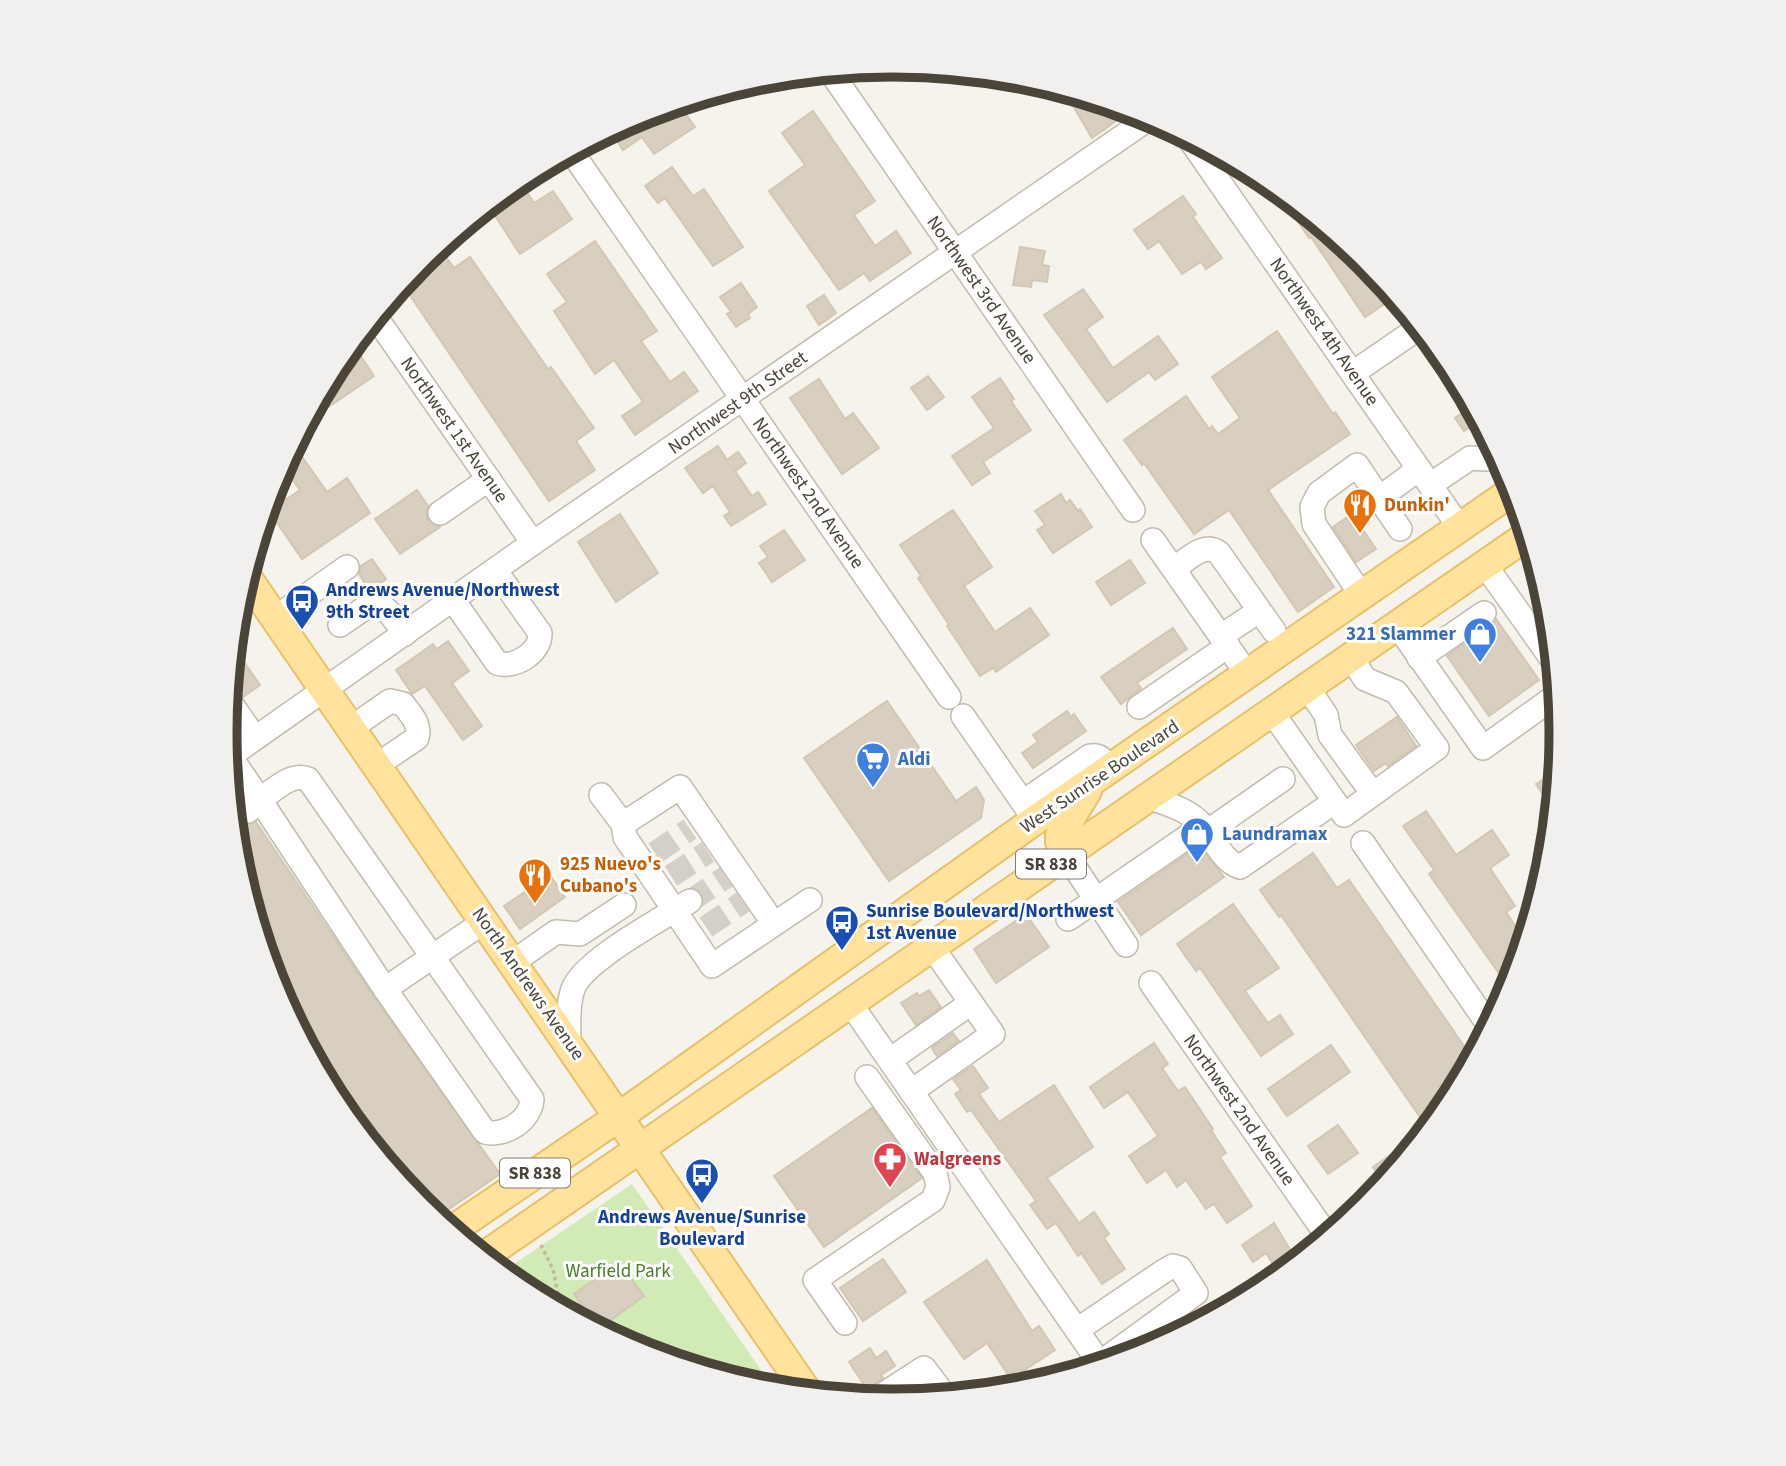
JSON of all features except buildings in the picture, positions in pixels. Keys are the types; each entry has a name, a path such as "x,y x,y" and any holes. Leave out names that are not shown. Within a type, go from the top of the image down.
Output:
{"main road":[{"name":"West Sunrise Boulevard","path":"620,1116 1029,811 1102,775 1505,497"},
{"name":"SR 838","path":"492,1251 1520,541"},
{"name":"North Andrews Avenue","path":"254,587 800,1382"},
{"path":"1066,854 1060,842 1060,835 1102,775"},
{"name":"SR 838","path":"459,1225 620,1116"}],"street":[{"name":"Northwest 3rd Avenue","path":"836,80 1133,510"},
{"name":"Northwest 9th Street","path":"237,750 1139,125"},
{"name":"Northwest 4th Avenue","path":"1201,154 1460,528"},
{"name":"Northwest 2nd Avenue","path":"576,159 949,697"},
{"name":"Northwest 1st Avenue","path":"381,324 533,543"},
{"path":"1353,373 1412,333"},
{"path":"1378,498 1470,458 1488,458"},
{"path":"1362,596 1314,524 1311,507 1319,493 1357,465 1400,529"},
{"path":"440,513 489,479"},
{"path":"1153,540 1248,675"},
{"path":"1174,569 1205,548 1213,548 1274,631"},
{"path":"1485,565 1543,646"},
{"path":"275,618 346,567"},
{"path":"453,600 497,663 513,665 538,648 540,633 495,570"},
{"path":"340,625 373,603 380,603 405,634"},
{"path":"1139,708 1175,683 1259,611"},
{"path":"1419,658 1484,613"},
{"path":"1397,625 1483,748 1548,702"},
{"path":"1149,797 1182,808 1205,829 1228,863 1240,867 1339,808 1373,794 1437,748 1396,692 1365,680 1351,657"},
{"path":"1175,683 1195,712"},
{"path":"1307,687 1326,715 1329,735 1373,794"},
{"path":"351,727 390,701 403,704 417,723 417,738 377,765"},
{"path":"1272,712 1339,808"},
{"path":"237,713 255,738"},
{"path":"963,716 1029,811"},
{"path":"1302,754 1329,735"},
{"path":"238,776 254,806 311,889 485,1132 503,1132 527,1115 532,1108 532,1099 308,779 293,777 254,806"},
{"path":"1068,919 1283,779"},
{"path":"623,824 680,787 696,825 748,898 774,924"},
{"path":"601,794 623,824 625,837 649,858 699,932 712,966 810,900"},
{"path":"1363,843 1484,1018"},
{"path":"1066,854 1126,945"},
{"path":"513,962 556,932 580,934 624,905"},
{"path":"569,1043 569,1012 573,988 591,965 682,906"},
{"path":"385,989 485,921"},
{"path":"912,1091 993,1034 932,947"},
{"name":"Northwest 2nd Avenue","path":"1151,983 1322,1229"},
{"path":"850,1003 1096,1357"},
{"path":"890,1060 971,1003"},
{"path":"845,1323 815,1280 933,1200 939,1187 935,1173 866,1077"},
{"path":"1077,1330 1164,1270 1173,1266 1180,1268 1196,1293 1125,1346"},
{"path":"891,1389 924,1368 939,1388"}],"path":[{"path":"540,1244 553,1269 558,1297"}],"green space":[{"name":"Warfield Park","path":"632,1184 765,1376 723,1367 642,1339 565,1301 512,1266"}],"tunnel":[{"path":"655,853 690,829"},
{"path":"671,876 708,852"},
{"path":"690,901 726,877"},
{"path":"706,927 743,902"}],"place":[{"name":"Dunkin'","path":"1360,535"},
{"name":"Andrews Avenue/Northwest 9th Street","path":"302,631"},
{"name":"321 Slammer","path":"1480,664"},
{"name":"Aldi","path":"873,789"},
{"name":"Laundramax","path":"1197,864"},
{"name":"925 Nuevo's Cubano's","path":"535,905"},
{"name":"Sunrise Boulevard/Northwest 1st Avenue","path":"842,952"},
{"name":"Walgreens","path":"890,1189"},
{"name":"Andrews Avenue/Sunrise Boulevard","path":"702,1205"}]}
